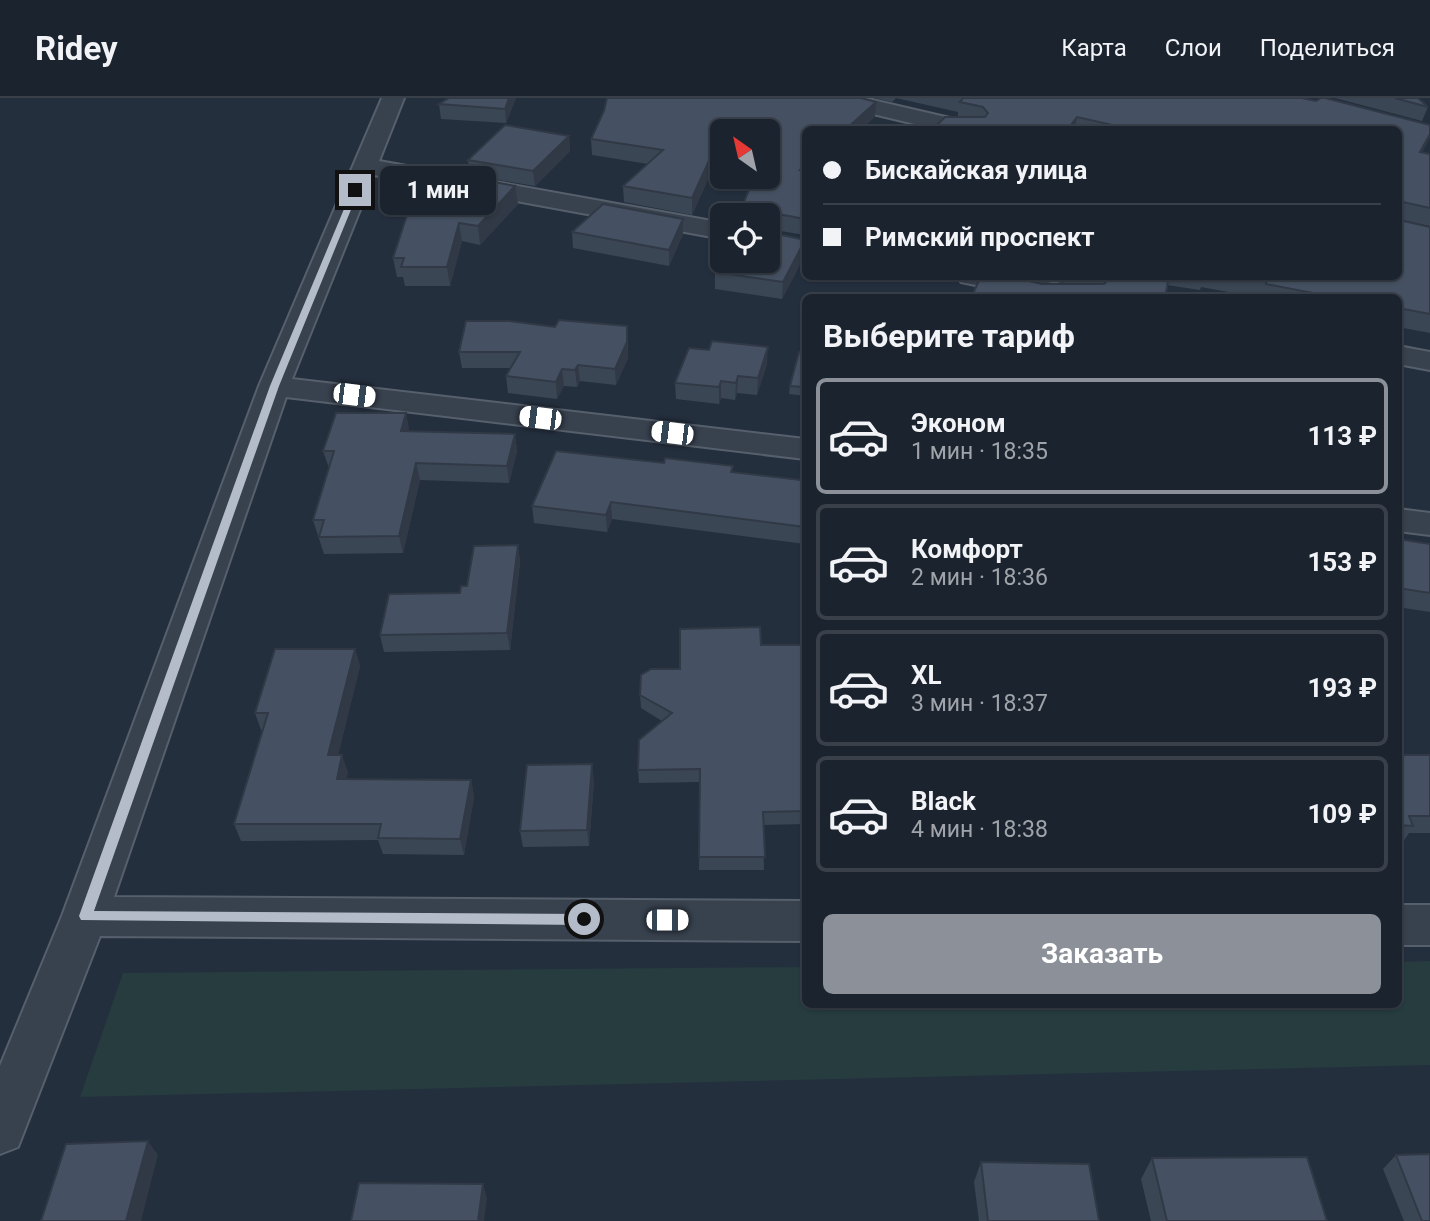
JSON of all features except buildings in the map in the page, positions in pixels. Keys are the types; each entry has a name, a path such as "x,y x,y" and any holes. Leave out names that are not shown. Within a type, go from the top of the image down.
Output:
{"street":[{"path":"0,1129 85,916 274,386 393,98"},
{"path":"835,98 955,126"},
{"path":"366,166 710,229"},
{"path":"992,280 1065,294"},
{"path":"1402,356 1430,360"},
{"path":"274,386 802,449"},
{"path":"1402,520 1430,524"},
{"path":"85,916 802,921"},
{"path":"1402,925 1430,925"}],"green space":[{"path":"1430,961 1430,1065 80,1097 123,973 802,967 802,1008 1402,1008 1402,962"}],"route":[{"path":"355,190 274,386 85,916 584,919"}]}
